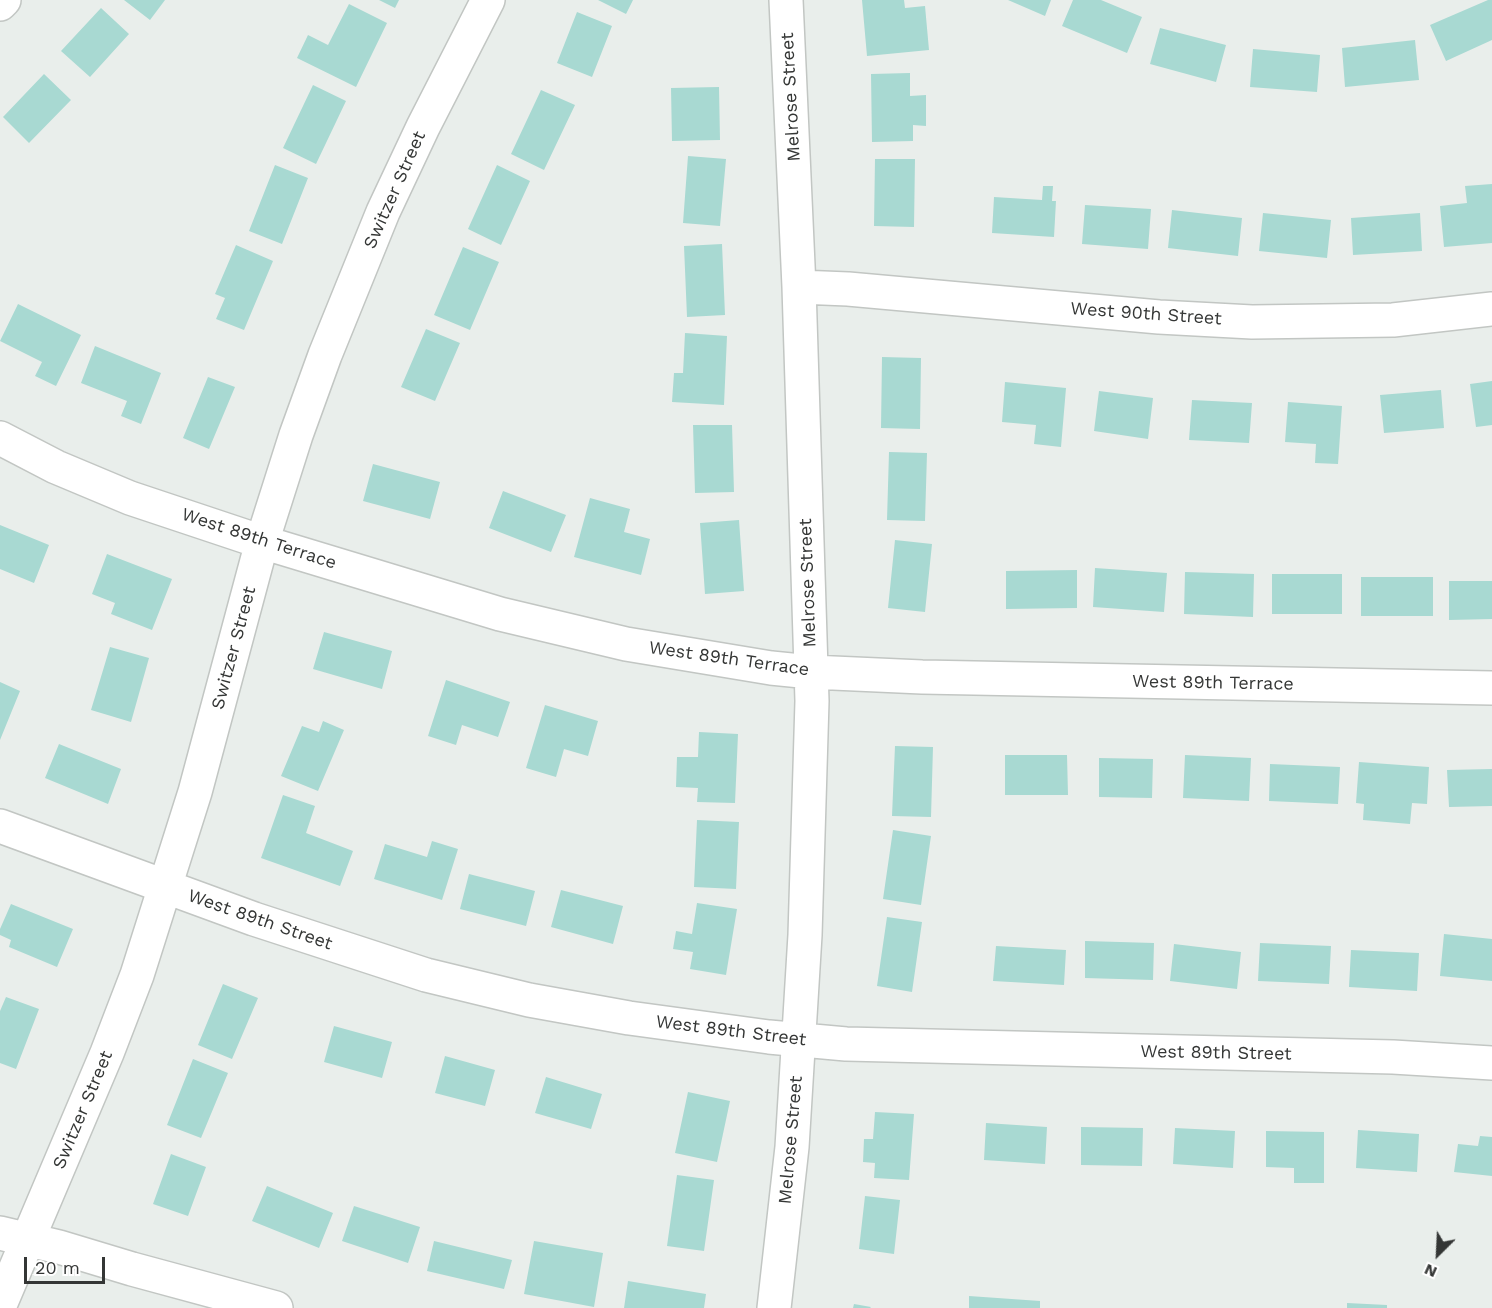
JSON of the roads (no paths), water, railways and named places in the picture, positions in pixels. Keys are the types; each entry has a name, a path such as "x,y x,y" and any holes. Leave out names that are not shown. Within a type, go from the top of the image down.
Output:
{"street":[{"path":"0,4 4,0"},
{"name":"Switzer Street","path":"0,1305 14,1236 108,1053 137,975 195,792 262,542 296,435 325,355 383,212 423,127 488,0"},
{"name":"Melrose Street","path":"774,1308 792,1147 799,1040 805,935 812,701 799,287 786,0"},
{"name":"West 90th Street","path":"799,287 859,290 1159,317 1252,322 1393,320 1492,309"},
{"name":"West 89th Terrace","path":"0,438 56,467 130,498 262,542 500,615 626,644 771,668 811,672 922,677 1492,688"},
{"name":"West 89th Street","path":"0,826 338,948 426,975 529,1000 629,1018 846,1044 1393,1057 1492,1063"},
{"path":"14,1236 276,1308"}]}
